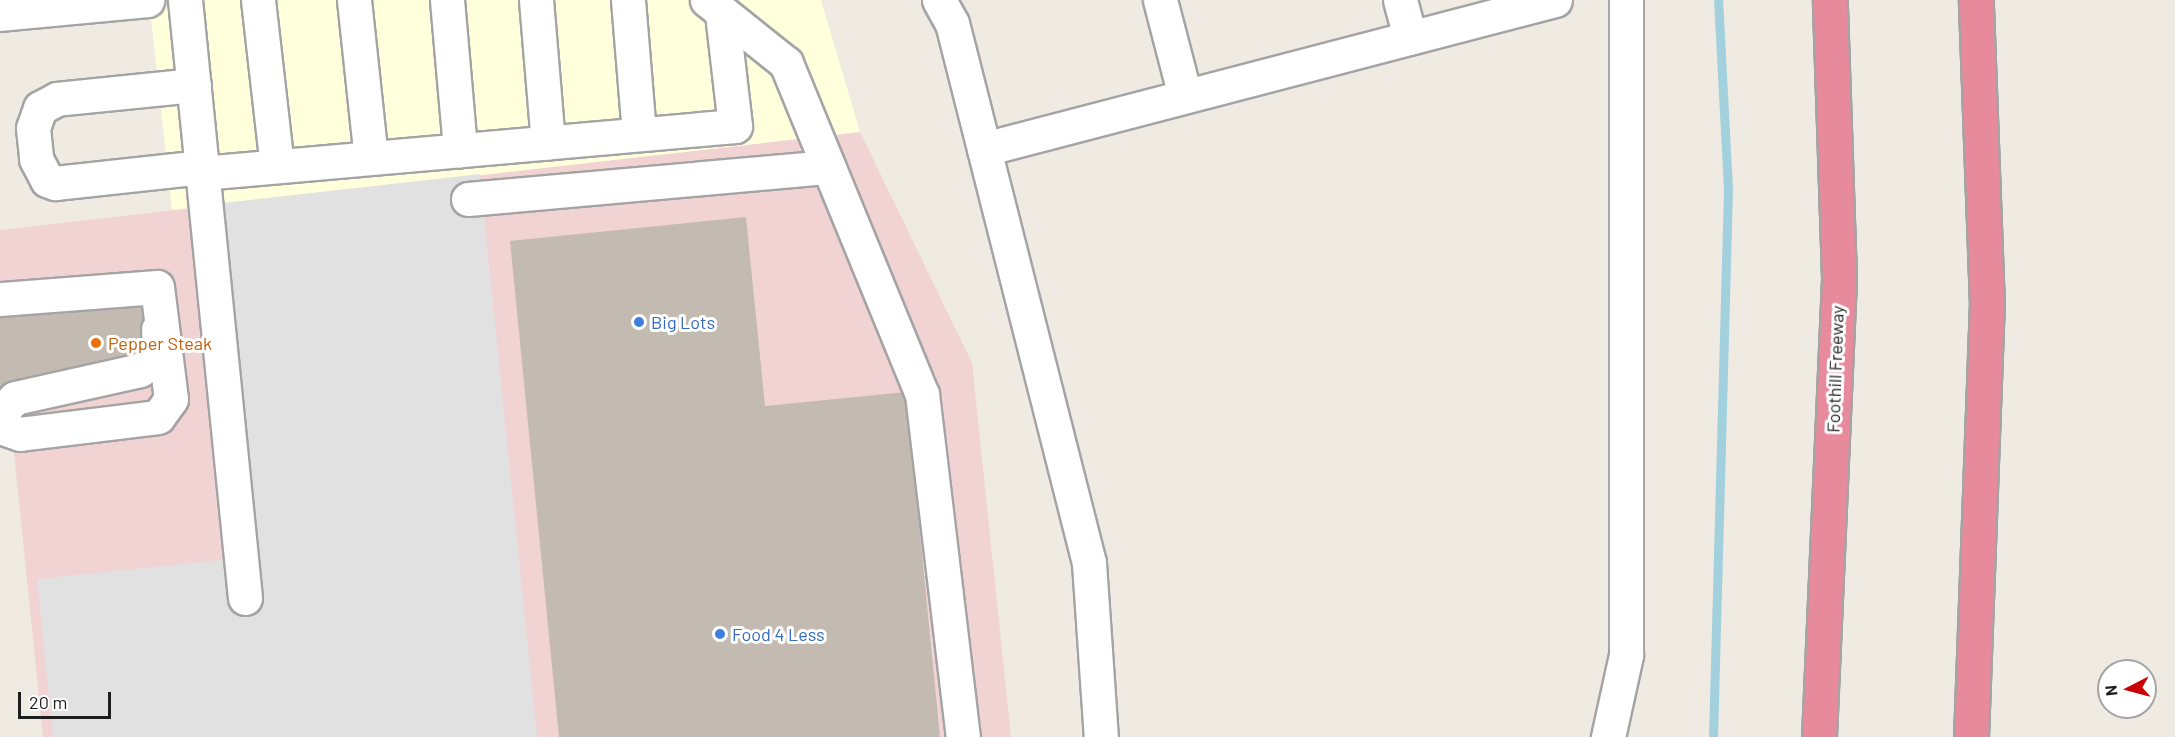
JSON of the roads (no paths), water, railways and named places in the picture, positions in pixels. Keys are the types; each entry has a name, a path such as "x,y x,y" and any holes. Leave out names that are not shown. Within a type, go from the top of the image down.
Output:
{"highway":[{"name":"Foothill Freeway","path":"1819,737 1839,278 1830,0"},
{"path":"1971,737 1987,306 1976,0"}],"street":[{"path":"0,14 147,0"},
{"path":"185,0 245,598"},
{"path":"258,0 277,166"},
{"path":"354,0 370,158"},
{"path":"447,0 460,150"},
{"path":"536,0 548,142"},
{"path":"628,0 639,134"},
{"path":"939,0 952,23 1089,563 1101,737"},
{"path":"1160,0 1185,96"},
{"path":"1400,0 1410,38"},
{"path":"984,149 1555,0"},
{"path":"1608,737 1626,655 1626,0"},
{"path":"194,85 57,99 40,108 33,128 36,159 47,180 55,183 277,166 735,126 715,6"},
{"path":"715,6 786,63 922,394 963,737"},
{"path":"468,199 829,167"},
{"path":"0,299 157,287 171,399 158,417 20,434 0,427"},
{"path":"0,307 139,296 156,311 159,355 140,370 15,398 0,413"}],"waterway":[{"path":"1713,737 1728,189 1718,0"}],"place":[{"name":"Big Lots","path":"639,322"},
{"name":"Pepper Steak","path":"96,343"},
{"name":"Food 4 Less","path":"720,634"}]}
